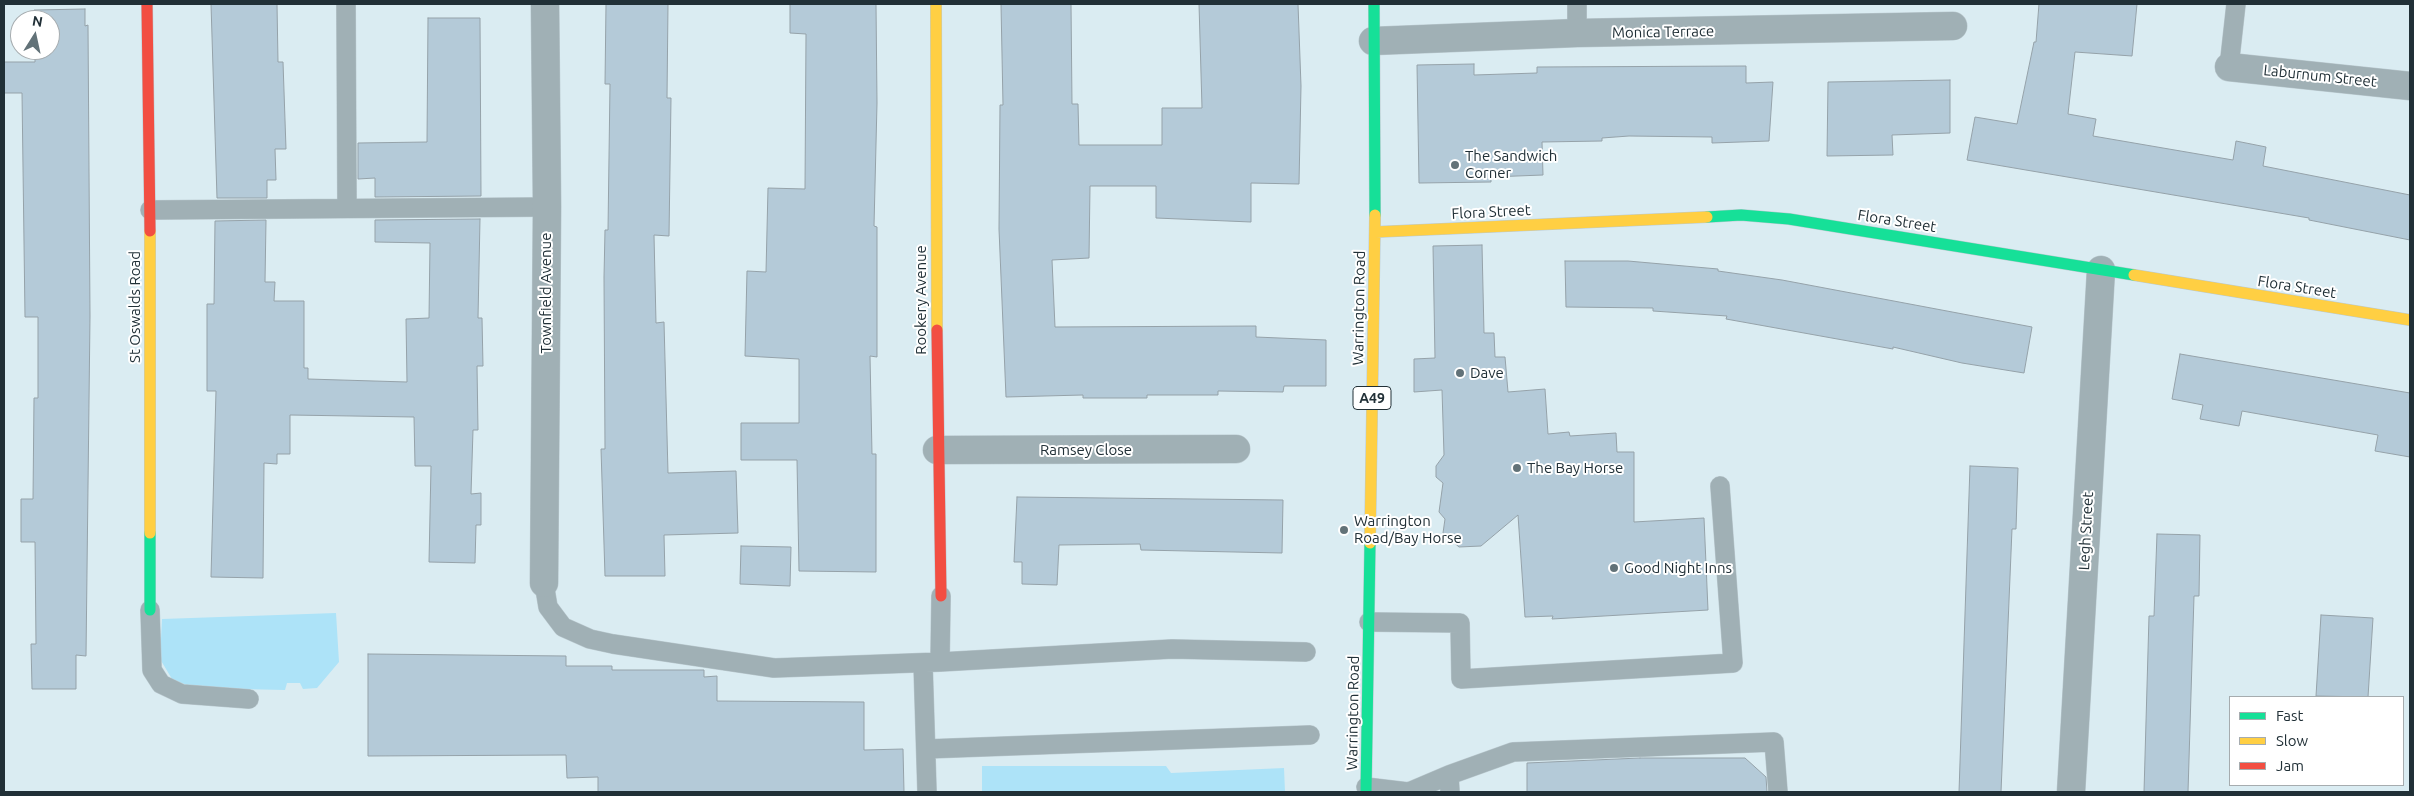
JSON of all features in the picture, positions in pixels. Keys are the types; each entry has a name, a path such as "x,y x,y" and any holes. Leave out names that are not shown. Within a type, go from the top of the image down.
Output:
{"street":[{"name":"St Oswalds Road","path":"147,4 150,210 150,610"},
{"name":"Townfield Avenue","path":"544,4 547,207 544,583"},
{"name":"Rookery Avenue","path":"936,4 937,450 941,596"},
{"name":"Warrington Road","path":"1366,790 1375,232 1374,4"},
{"name":"Monica Terrace","path":"1374,41 1577,33 1953,26"},
{"name":"Laburnum Street","path":"2229,67 2410,86"},
{"name":"Flora Street","path":"1375,232 1741,216 1789,219 2410,320"},
{"name":"Legh Street","path":"2071,792 2101,270"},
{"name":"Ramsey Close","path":"937,450 1236,449"}],"lane":[{"path":"346,4 347,208"},
{"path":"1577,4 1577,33"},
{"path":"2229,67 2236,4"},
{"path":"150,210 547,207"},
{"path":"1369,622 1460,623 1461,679 1733,663 1720,486"},
{"path":"544,583 548,606 563,627 590,639 612,644 774,668 932,663 1172,649 1306,652"},
{"path":"927,792 926,749 932,663 941,596"},
{"path":"150,610 152,670 162,684 182,694 249,699"},
{"path":"926,749 1310,735"},
{"path":"1366,790 1408,792 1449,784 1513,752 1774,742 1778,792"}],"shaded area":[{"path":"336,613 339,662 317,688 303,689 300,683 287,683 285,690 194,688 172,679 160,659 162,619"},
{"path":"982,766 1166,766 1171,773 1284,768 1285,792 982,792"}],"building":[{"path":"211,4 277,4 278,62 283,62 286,149 275,149 276,180 267,180 267,198 217,198"},
{"path":"606,4 668,4 667,98 671,98 669,236 654,235 656,323 664,322 668,473 736,471 738,533 664,535 665,576 605,576 601,449 605,449 604,277 605,230 608,230 610,84 605,84"},
{"path":"790,4 876,4 877,103 874,226 877,227 877,357 870,356 872,454 876,454 876,572 799,571 797,460 741,460 741,423 799,423 799,359 745,356 747,271 766,272 768,188 805,189 806,34 790,33"},
{"path":"1001,4 1071,4 1072,104 1078,104 1079,145 1162,145 1162,108 1202,108 1199,4 1298,4 1301,86 1299,184 1251,183 1251,222 1156,218 1156,186 1090,186 1089,258 1052,260 1055,327 1256,326 1256,337 1326,340 1326,386 1284,386 1283,392 1218,391 1218,395 1147,395 1147,398 1083,398 1083,395 1006,397 999,229 1000,105 1003,105"},
{"path":"2039,4 2137,4 2132,56 2075,52 2068,114 2096,119 2093,136 2233,160 2236,141 2266,147 2263,166 2410,195 2410,240 2309,220 2309,218 1967,160 1975,117 2017,124 2034,42 2036,42"},
{"path":"85,9 85,26 88,25 90,316 86,656 76,655 76,689 32,689 31,644 36,644 35,542 21,542 21,499 33,499 34,398 38,398 38,317 25,317 22,93 4,93 4,62 60,60 60,10 34,10"},
{"path":"428,18 480,18 481,196 375,197 375,178 358,179 358,143 427,142"},
{"path":"1474,64 1474,75 1537,73 1537,67 1746,66 1746,83 1773,82 1769,141 1712,143 1712,137 1629,136 1602,138 1602,141 1542,142 1543,175 1491,177 1491,182 1419,183 1417,65"},
{"path":"1950,80 1950,133 1892,135 1893,155 1827,156 1828,82"},
{"path":"480,219 478,318 482,318 483,366 477,366 478,430 473,430 471,494 481,493 481,525 476,525 475,563 429,562 431,466 415,466 414,417 290,415 290,454 277,454 277,464 264,463 263,578 211,577 216,391 207,391 207,304 214,304 215,221 266,220 265,282 275,282 274,301 304,301 304,368 308,368 308,379 407,382 406,319 429,318 430,243 375,242 375,220"},
{"path":"1482,245 1484,333 1494,333 1495,357 1505,357 1508,392 1545,389 1548,434 1569,432 1570,436 1616,433 1617,452 1634,452 1634,522 1704,518 1708,610 1552,619 1553,616 1525,617 1518,515 1481,546 1459,547 1443,533 1445,519 1439,512 1443,483 1436,477 1436,466 1444,455 1442,390 1414,392 1414,359 1435,358 1433,246"},
{"path":"1565,261 1628,261 1718,269 1718,271 1782,280 2032,327 2024,373 1962,363 1893,347 1893,349 1726,319 1727,316 1653,311 1653,308 1566,307"},
{"path":"2180,354 2410,393 2410,457 2375,451 2378,435 2242,411 2239,426 2200,419 2203,405 2172,399"},
{"path":"1970,466 2018,468 2016,529 2012,529 2001,792 1959,792"},
{"path":"1017,497 1283,500 1282,553 1141,550 1140,544 1059,545 1057,585 1022,584 1022,562 1014,562"},
{"path":"2157,534 2200,535 2199,596 2194,596 2188,792 2144,792 2149,616 2154,616"},
{"path":"741,546 791,547 790,586 740,584"},
{"path":"2321,615 2373,618 2368,696 2316,696"},
{"path":"368,654 566,656 566,666 612,666 612,670 704,670 704,677 717,676 717,701 864,702 864,750 903,749 904,792 598,792 598,777 567,778 566,755 368,756"},
{"path":"1640,758 1745,758 1766,777 1767,792 1527,792 1527,763"}],"traffic: fast":[{"path":"1374,4 1375,215"},
{"path":"1707,217 1741,215 1789,219 2134,275"},
{"path":"150,533 150,610"},
{"path":"1366,792 1370,543"}],"traffic: slow":[{"path":"936,4 937,330"},
{"path":"1370,543 1375,215"},
{"path":"1375,232 1707,217"},
{"path":"150,231 150,533"},
{"path":"2134,275 2410,320"}],"traffic: jam":[{"path":"147,4 150,231"},
{"path":"937,330 941,596"}],"place":[{"name":"The Sandwich Corner","path":"1455,165"},
{"name":"Dave","path":"1460,373"},
{"name":"The Bay Horse","path":"1517,468"},
{"name":"Warrington Road/Bay Horse","path":"1344,530"},
{"name":"Good Night Inns","path":"1614,568"}]}
